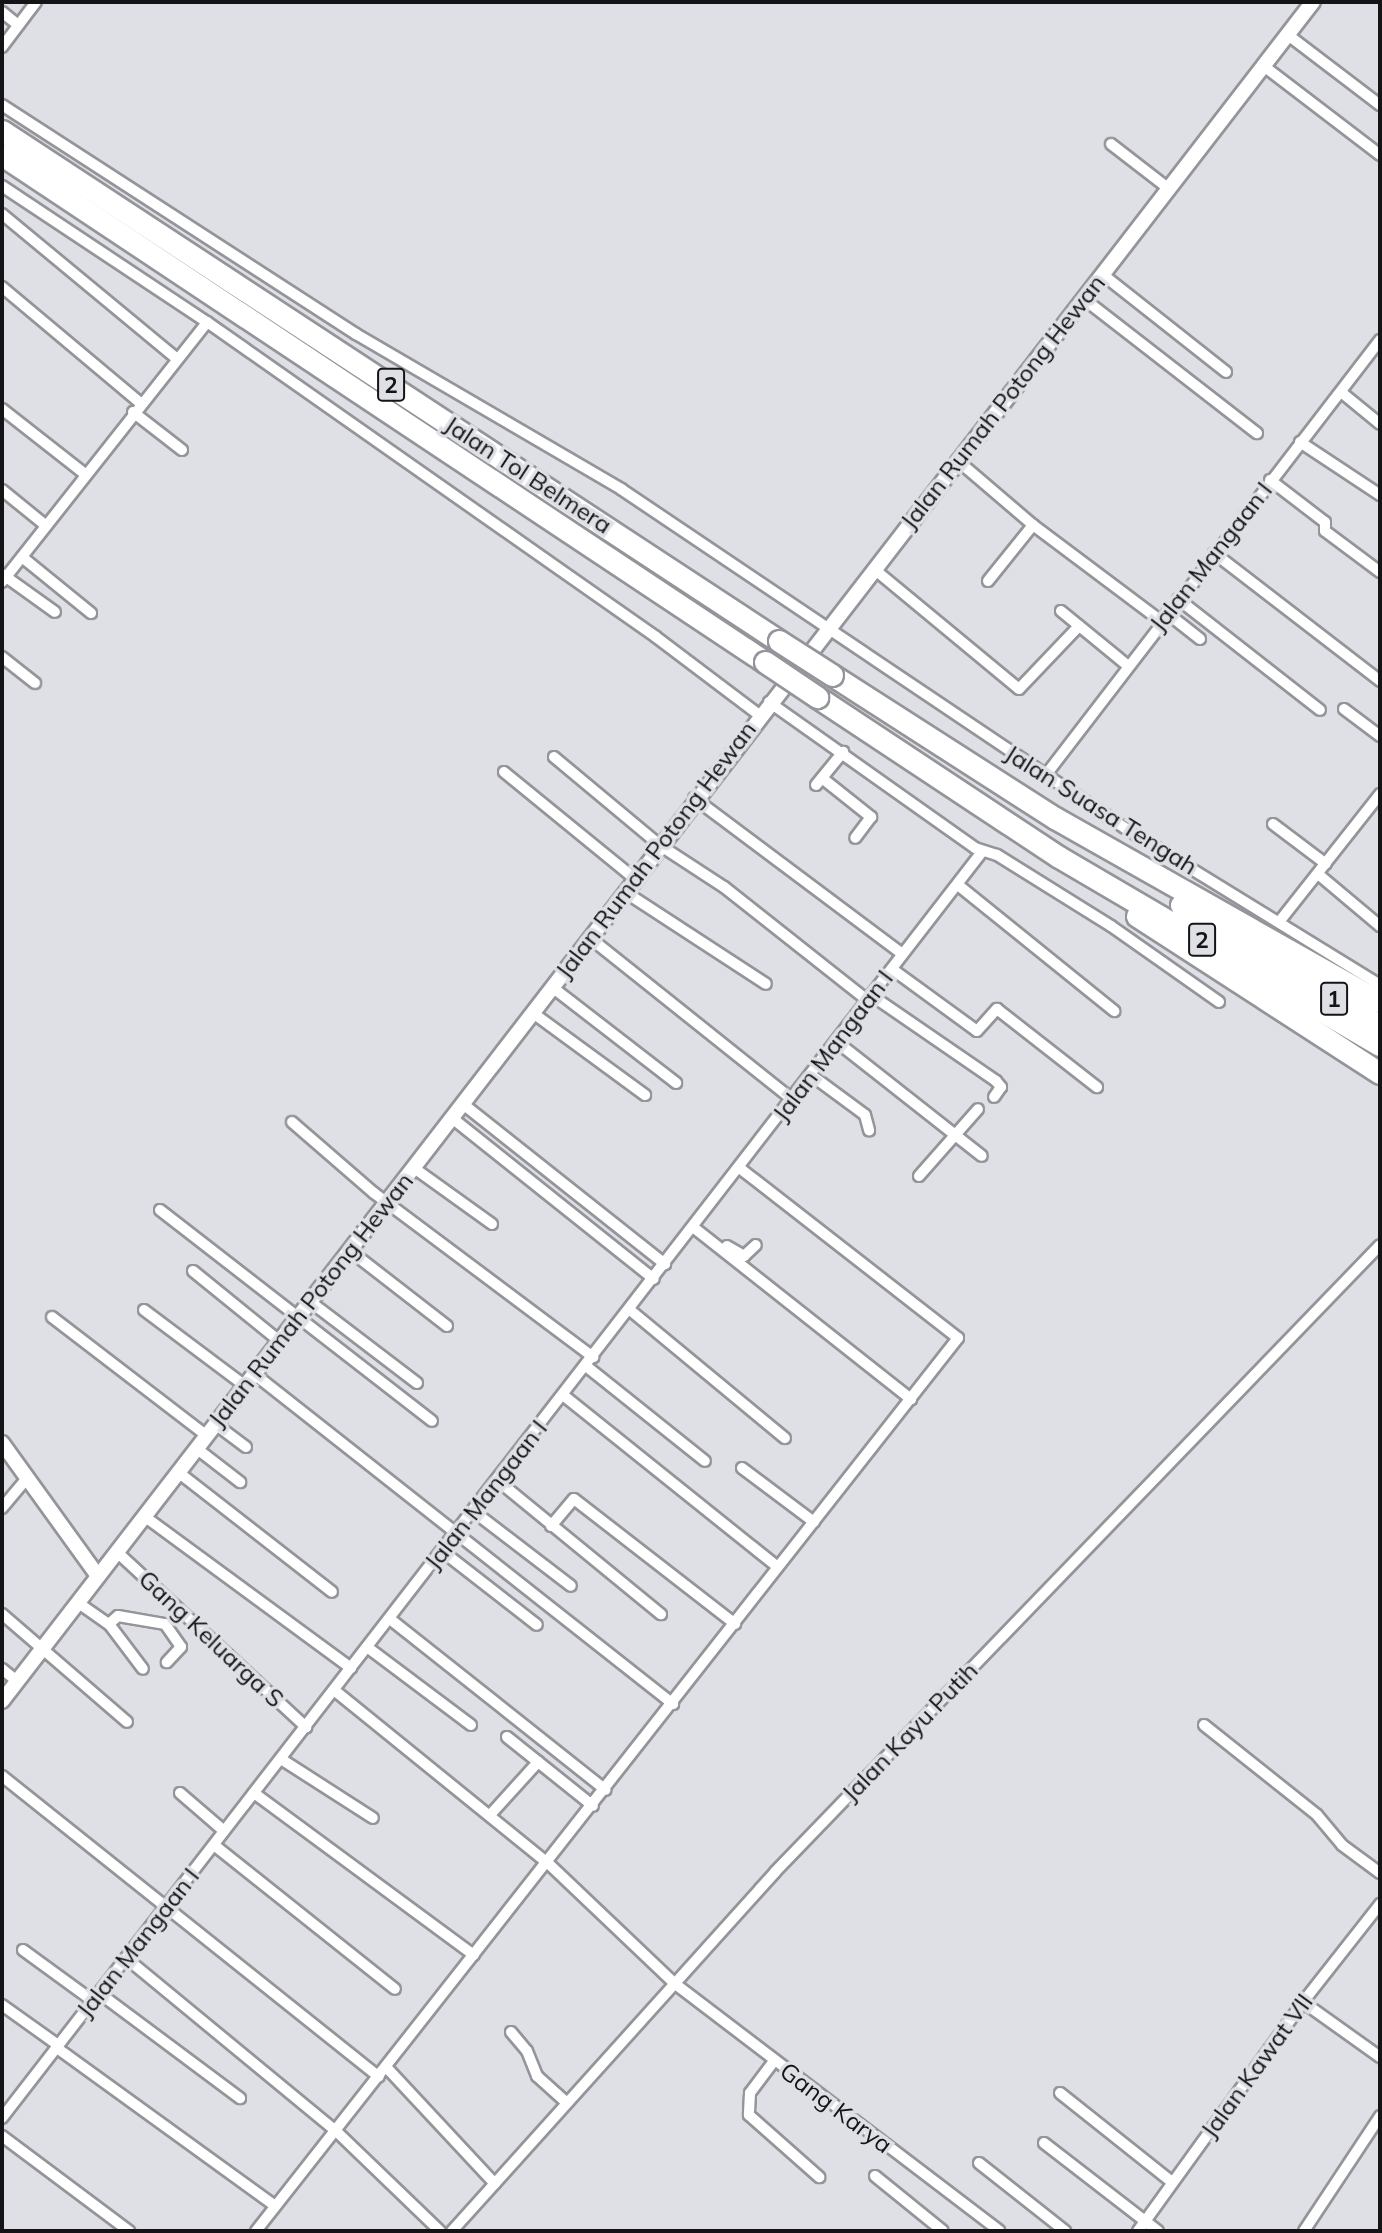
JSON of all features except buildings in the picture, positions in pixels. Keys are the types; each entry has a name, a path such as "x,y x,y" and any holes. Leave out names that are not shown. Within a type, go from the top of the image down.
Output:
{"highway":[{"name":"Jalan Tol Belmera","path":"2,131 779,641 1055,818"},
{"name":"Jalan Tol Belmera","path":"2,155 1025,835"},
{"name":"2","path":"1055,818 1183,906 1288,972"},
{"path":"1055,818 1380,1002"},
{"name":"2","path":"1025,835 1380,1045"},
{"path":"1025,835 1185,950 1380,1073"},
{"name":"1","path":"1288,972 1380,1026"},
{"path":"1282,1011 1380,1066"}],"street":[{"path":"2,47 36,2"},
{"name":"Jalan Rumah Potong Hewan","path":"2,1699 308,1300 414,1168 661,846 694,798 1265,67 1312,2"},
{"path":"2,12 18,25"},
{"path":"1289,35 1380,105"},
{"path":"1265,67 1380,155"},
{"name":"Jalan Suasa Tengah","path":"2,105 360,336 621,489 828,626 1045,776 1380,985"},
{"path":"1111,144 1168,188"},
{"path":"2,187 207,321 656,637 759,715"},
{"path":"2,214 176,358"},
{"path":"1102,274 1226,372"},
{"path":"2,288 182,450"},
{"path":"1084,299 1256,433"},
{"path":"55,612 3,578 207,321"},
{"name":"Jalan Mangaan I","path":"1045,776 1164,617 1380,340"},
{"path":"1370,353 1380,360"},
{"path":"1341,392 1380,424"},
{"path":"2,409 85,474"},
{"path":"1300,442 1380,495"},
{"path":"957,460 1033,525 1164,617 1200,639"},
{"path":"1270,480 1325,522 1325,531 1380,572"},
{"path":"2,490 45,526"},
{"path":"988,581 1033,525"},
{"path":"1214,553 1380,681"},
{"path":"22,556 91,613"},
{"path":"874,569 1019,689 1079,626"},
{"path":"1178,599 1320,710"},
{"path":"1061,611 1128,664"},
{"path":"2,657 35,683"},
{"path":"769,702 982,852 997,855 1111,926 1219,1002"},
{"path":"1344,709 1380,737"},
{"path":"843,752 819,782 871,817 855,838"},
{"path":"554,757 661,846 723,887 869,998 996,1081 1001,1087 994,1097"},
{"path":"504,772 635,879"},
{"path":"694,798 901,953"},
{"path":"1279,922 1379,800"},
{"path":"1273,824 1326,864"},
{"name":"Jalan Mangaan I","path":"2,2118 838,1042 901,953 982,852"},
{"path":"1318,874 1380,926"},
{"path":"958,885 1114,1011"},
{"path":"625,892 766,984"},
{"path":"590,938 793,1100"},
{"path":"892,968 977,1031 997,1009 1097,1087"},
{"path":"552,987 676,1083"},
{"path":"533,1013 645,1095"},
{"path":"838,1042 982,1156"},
{"path":"811,1076 865,1115 869,1130"},
{"path":"463,1104 665,1264"},
{"path":"919,1176 978,1109"},
{"path":"452,1118 654,1279"},
{"path":"292,1122 386,1203 589,1362 705,1461"},
{"path":"414,1168 492,1224"},
{"path":"256,2231 606,1790 958,1338 740,1168"},
{"path":"160,1210 432,1421"},
{"path":"695,1225 911,1399"},
{"path":"695,1225 740,1255 748,1255 756,1245"},
{"name":"Jalan Kayu Putih","path":"452,2231 674,1983 1062,1570 1380,1245"},
{"path":"349,1250 447,1326"},
{"path":"193,1271 278,1340"},
{"path":"308,1300 417,1383"},
{"path":"144,1310 248,1379 455,1534 673,1704"},
{"path":"630,1310 785,1438"},
{"path":"52,1317 210,1429 246,1447"},
{"path":"355,1362 368,1346"},
{"path":"563,1395 779,1567"},
{"path":"2,1443 98,1576"},
{"path":"196,1448 240,1482"},
{"path":"742,1468 814,1522"},
{"path":"178,1472 332,1592"},
{"path":"2,1508 27,1479"},
{"path":"497,1480 661,1614"},
{"path":"551,1526 574,1499 734,1624"},
{"path":"473,1511 571,1586"},
{"path":"144,1516 352,1668"},
{"path":"442,1551 537,1625"},
{"name":"Gang Keluarga S","path":"117,1552 306,1727"},
{"path":"77,1602 109,1624 143,1669"},
{"path":"2,1614 127,1722"},
{"path":"109,1624 118,1616 165,1624 181,1647 167,1662"},
{"path":"390,1619 606,1790"},
{"path":"368,1647 471,1725"},
{"path":"2,1669 17,1681"},
{"name":"Gang Karya","path":"334,1690 548,1863 674,1983 999,2231"},
{"path":"1203,1726 1317,1815 1342,1844 1380,1873"},
{"path":"507,1737 593,1806"},
{"path":"490,1815 535,1759 544,1741"},
{"path":"281,1759 373,1818"},
{"path":"2,1776 383,2072 495,2184"},
{"path":"180,1793 225,1831"},
{"path":"254,1793 393,1890 474,1955"},
{"path":"214,1845 395,1989"},
{"name":"Jalan Kawat VII","path":"1138,2231 1303,2002 1380,1904"},
{"path":"23,1950 96,1997 240,2098"},
{"path":"126,1958 336,2131 440,2231"},
{"path":"1303,2002 1380,2057"},
{"path":"2,2005 275,2206"},
{"path":"511,2032 527,2051 537,2076 567,2103"},
{"path":"774,2061 750,2093 749,2115 819,2177"},
{"path":"1060,2093 1172,2182"},
{"path":"2,2096 13,2104"},
{"path":"1304,2231 1380,2116"},
{"path":"2,2136 129,2231"},
{"path":"1044,2143 1158,2231"},
{"path":"979,2163 1065,2231"},
{"path":"875,2176 943,2231"}]}
